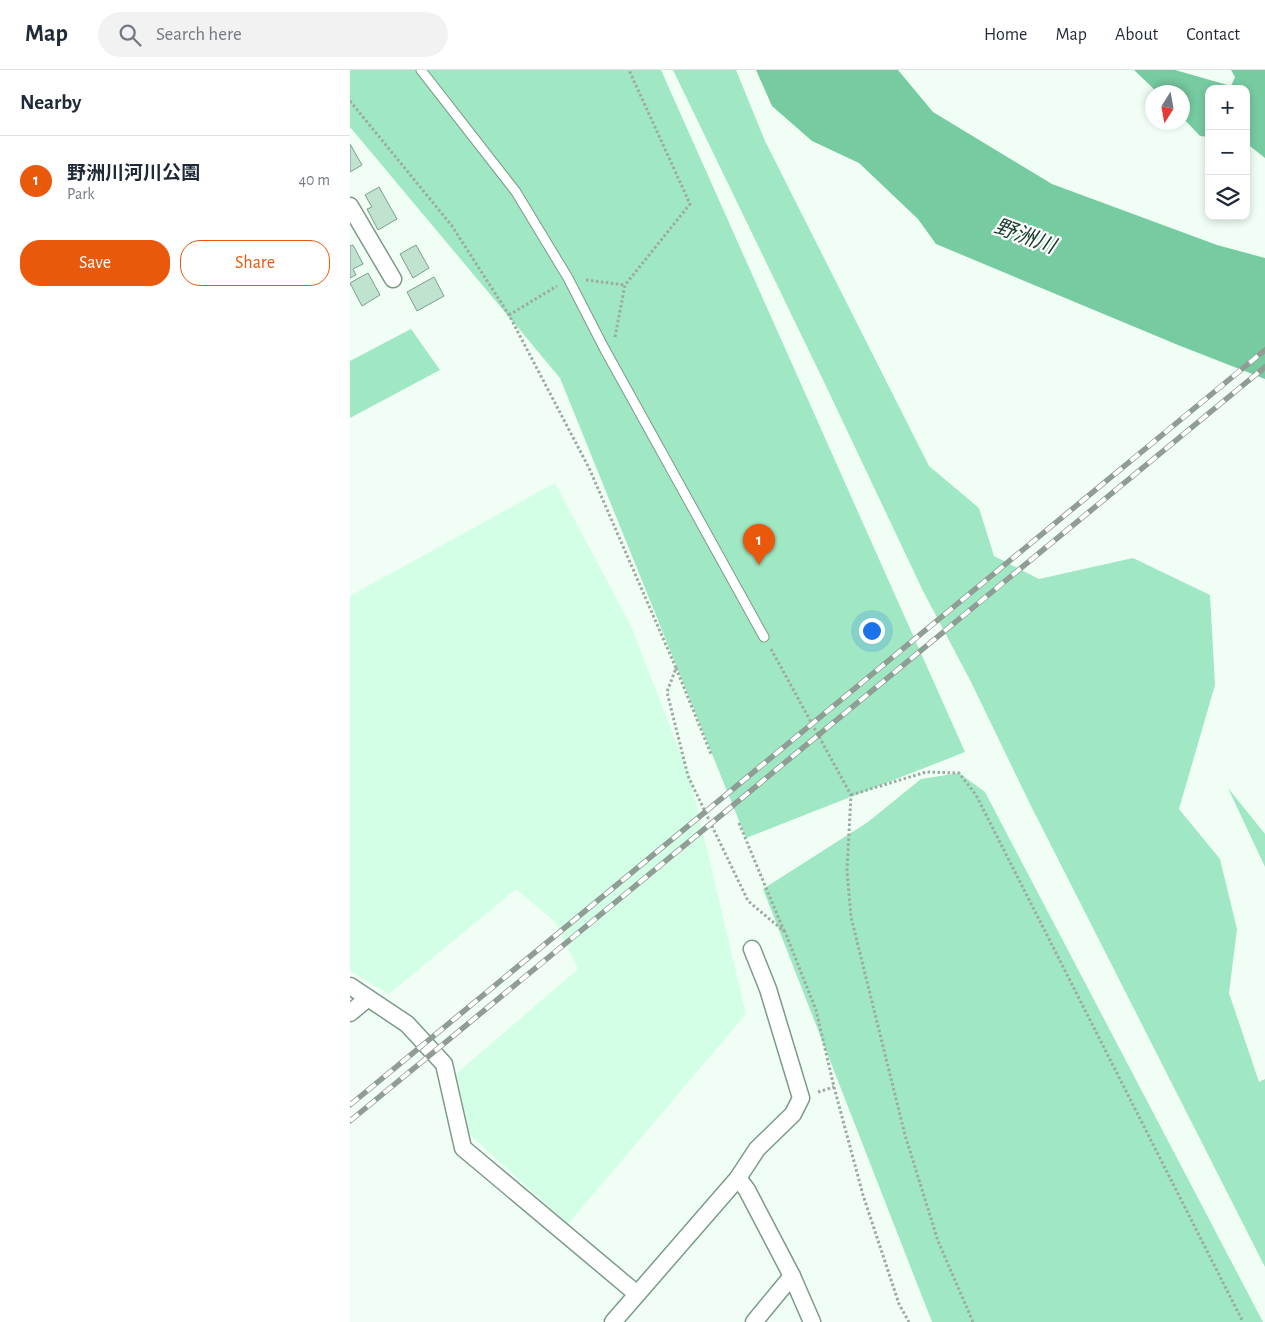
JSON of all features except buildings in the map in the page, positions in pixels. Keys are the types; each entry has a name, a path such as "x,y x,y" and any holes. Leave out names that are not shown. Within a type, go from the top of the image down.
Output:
{"street":[{"path":"353,217 393,279"},
{"path":"613,1322 738,1178 757,1149 793,1114 801,1098 768,989 752,949"},
{"path":"350,986 407,1024 444,1064 463,1148 637,1294"},
{"path":"350,1013 368,998"},
{"path":"738,1178 747,1190 792,1276 812,1322"},
{"path":"754,1322 792,1276"}],"lane":[{"path":"421,70 516,192 568,278 604,348 764,637"}],"path":[{"path":"604,348 614,343 625,285 690,204 629,70"},
{"path":"350,101 452,226 509,315 589,468 676,668 711,754"},
{"path":"509,315 568,278 625,285"},
{"path":"764,637 851,795 847,871 852,917 905,1135 938,1241 973,1322"},
{"path":"676,668 667,692 688,776 748,901 785,932"},
{"path":"851,795 926,772 959,773 976,795 1243,1322"},
{"path":"739,823 816,1010 834,1087 863,1195 899,1304 909,1322"}],"shaded area":[{"path":"350,70 661,70 965,752 746,838 560,378 350,127"},
{"path":"673,70 736,70 765,141 929,466 979,508 994,556 1039,579 1133,558 1210,595 1215,685 1179,809 1220,859 1237,929 1229,993 1259,1082 1265,1079 1265,1267 1029,802 971,682 923,591"},
{"path":"411,329 440,370 350,418 350,361"},
{"path":"555,483 631,626 690,778 746,1014 568,1224 470,1135 456,1074 578,969 555,922 516,889 389,994 350,971 350,596"},
{"path":"959,773 985,792 1263,1322 932,1322 763,889 868,822 921,779"},
{"path":"1228,788 1265,834 1265,867"}],"water":[{"name":"野洲川","path":"756,70 898,70 933,112 1052,184 1217,245 1265,258 1265,379 1178,345 936,244 918,219 859,163 812,141 772,106"},
{"path":"1134,70 1175,70 1228,85 1205,85 1205,137 1200,136 1190,125 1190,85 1150,85"},
{"path":"1231,70 1265,70 1265,158 1250,146 1250,85 1231,85 1235,77"}],"railway":[{"path":"350,1105 1265,350"},
{"path":"350,1121 1265,367"}],"place":[{"name":"野洲川河川公園","path":"759,565"}]}
